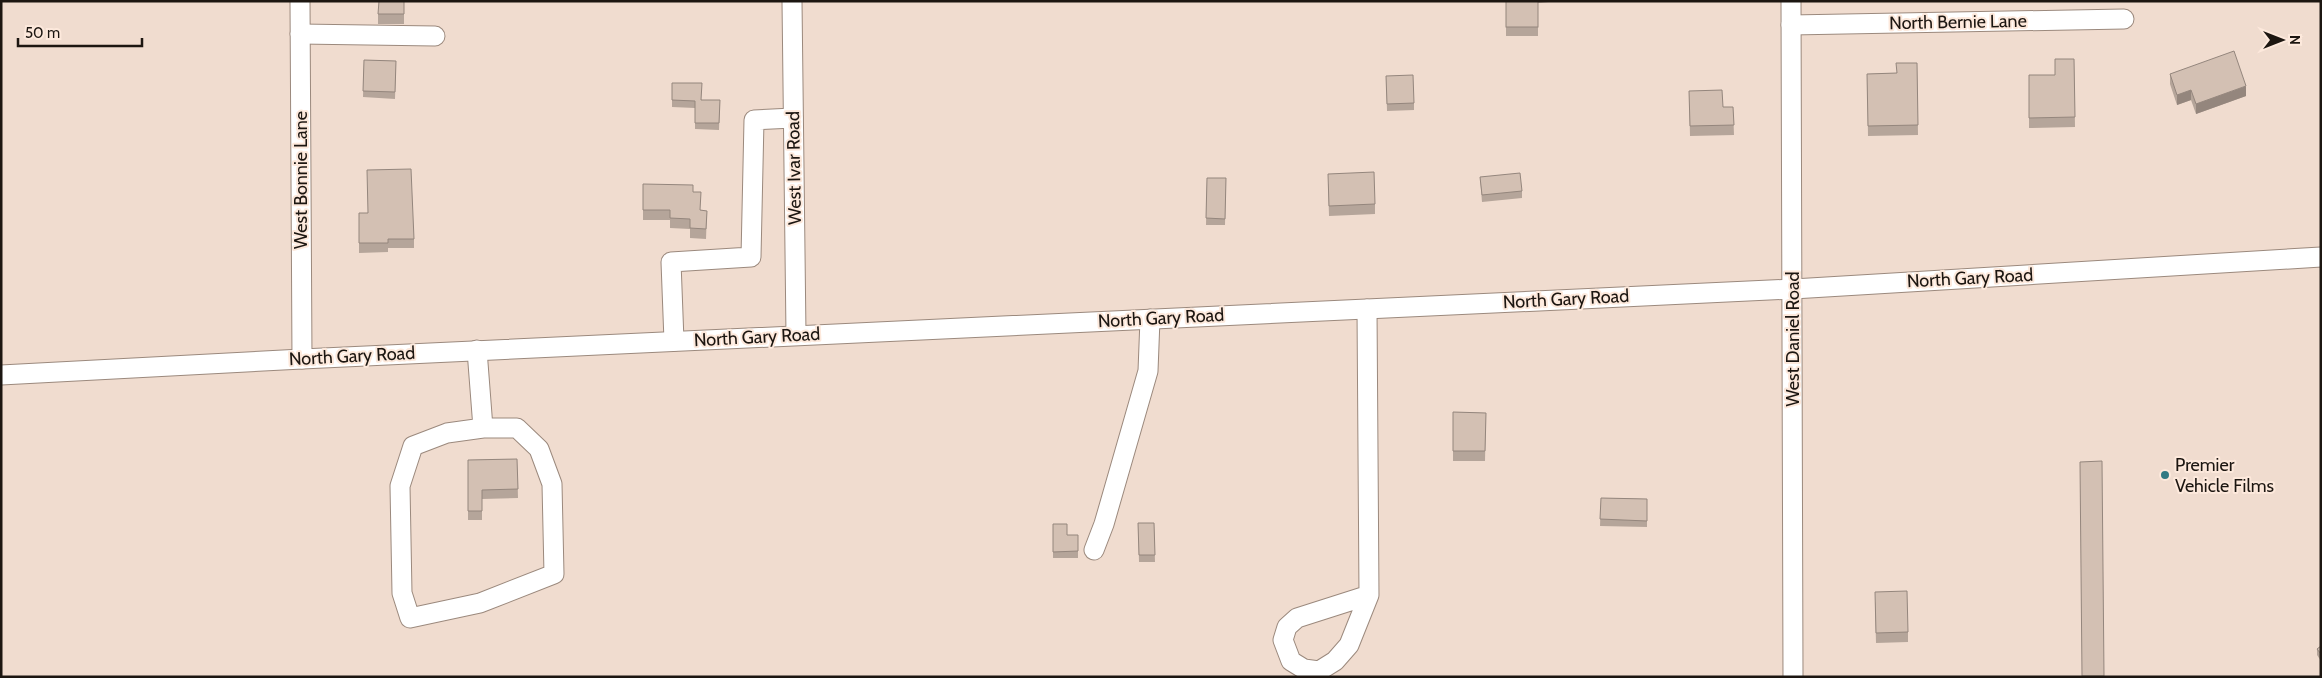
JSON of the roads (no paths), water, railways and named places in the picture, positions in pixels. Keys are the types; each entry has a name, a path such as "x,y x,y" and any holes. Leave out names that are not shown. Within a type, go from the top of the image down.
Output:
{"street":[{"name":"West Bonnie Lane","path":"300,1 302,359"},
{"name":"West Ivar Road","path":"792,1 796,335"},
{"name":"West Daniel Road","path":"1791,1 1793,677"},
{"name":"North Bernie Lane","path":"1791,25 2124,19"},
{"path":"300,34 435,36"},
{"path":"674,341 671,262 751,258 754,120 793,118"},
{"name":"North Gary Road","path":"1,375 477,350 1793,289 2321,257"},
{"path":"1367,309 1369,595 1349,645 1335,661 1319,671 1304,668 1291,661 1283,640 1288,627 1297,618 1369,595"},
{"path":"1094,550 1104,524 1148,370 1150,318"},
{"path":"477,350 483,428"},
{"path":"483,428 517,428 539,449 552,484 554,574 480,603 410,618 402,592 400,486 413,446 446,433 483,428"}],"place":[{"name":"Premier Vehicle Films","path":"2165,475"}]}
